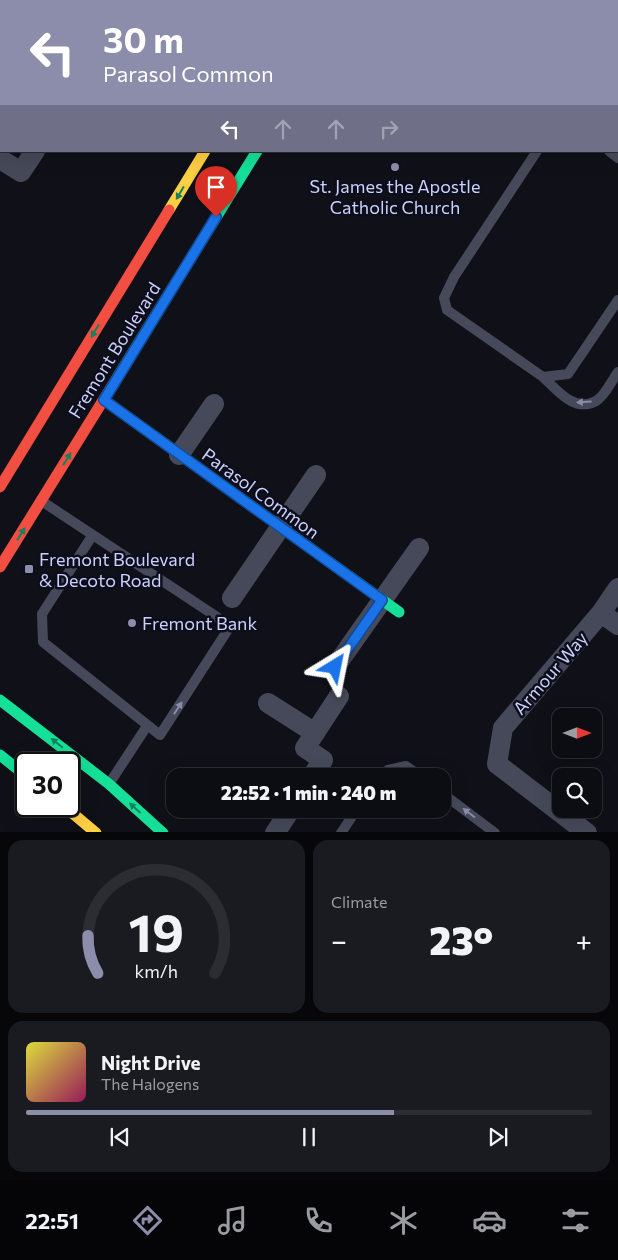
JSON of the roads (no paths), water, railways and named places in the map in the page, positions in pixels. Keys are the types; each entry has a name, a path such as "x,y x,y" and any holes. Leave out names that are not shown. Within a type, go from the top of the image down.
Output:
{"main road":[{"name":"Fremont Boulevard","path":"0,486 204,152"},
{"name":"Fremont Boulevard","path":"0,567 255,152"},
{"name":"Parasol Common","path":"104,400 399,612"},
{"path":"0,700 109,784 162,832"},
{"path":"0,755 15,767"},
{"path":"77,817 96,832"}],"street":[{"path":"0,160 21,172 33,152"},
{"path":"179,455 214,404"},
{"path":"232,598 316,476"},
{"path":"335,667 419,548"},
{"name":"Armour Way","path":"587,832 497,764 503,728 601,613 618,588"},
{"path":"601,613 618,625"},
{"path":"318,768 323,760 305,748 339,696"},
{"path":"268,703 315,733"},
{"path":"275,832 285,818"}],"lane":[{"path":"536,152 454,276 444,298 447,310 542,377 567,401 584,405 598,401 618,372"},
{"path":"542,377 568,374 618,300"},
{"path":"41,500 92,536 217,617 229,628 160,735 43,642 42,614 92,536"},
{"path":"109,784 147,726"},
{"path":"397,768 406,766 409,768"},
{"path":"451,800 495,832"},
{"path":"341,832 351,818"},
{"path":"74,832 82,821"}],"place":[{"name":"St. James the Apostle Catholic Church","path":"395,167"},
{"name":"Fremont Boulevard & Decoto Road","path":"29,569"},
{"name":"Fremont Bank","path":"132,623"}]}
